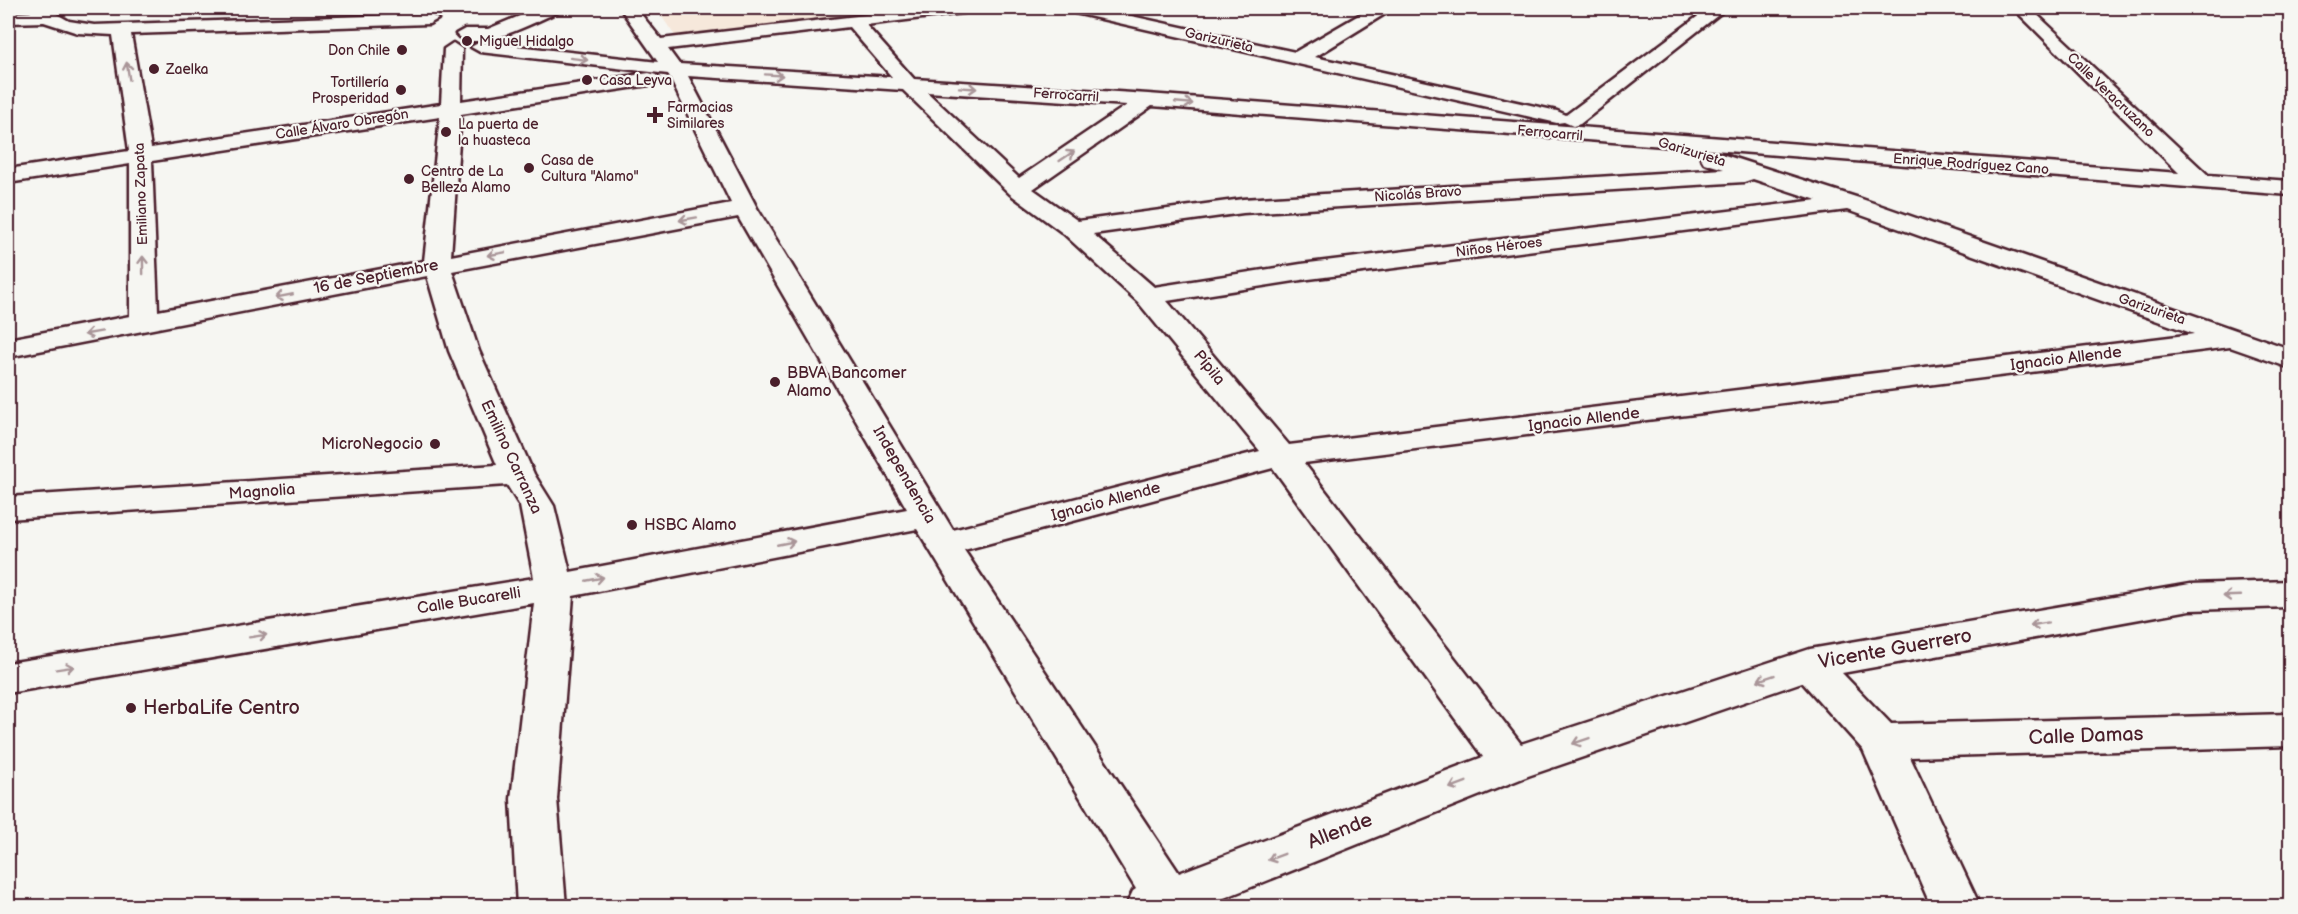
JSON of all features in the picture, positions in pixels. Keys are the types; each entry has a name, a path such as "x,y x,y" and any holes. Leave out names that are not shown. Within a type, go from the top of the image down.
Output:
{"street":[{"name":"Ferrocarril","path":"405,8 471,41 669,63 908,84 1148,100 1652,140"},
{"path":"471,41 552,8"},
{"name":"Independencia","path":"628,8 669,63 745,208 936,530 1164,904"},
{"path":"669,63 853,21 963,8"},
{"name":"Garizurieta","path":"1075,8 1573,120 1652,140 1851,203 2290,359"},
{"path":"1349,8 1377,10"},
{"path":"1573,120 1719,8"},
{"name":"Calle Veracruzano","path":"2021,8 2202,182"},
{"path":"1299,58 1377,10"},
{"path":"8,18 41,12 67,27 122,29 429,19"},
{"name":"Pípila","path":"853,21 908,84 1018,189 1073,229 1148,296 1281,456 1512,764"},
{"name":"Emiliano Zapata","path":"122,29 141,156 144,324"},
{"name":"Emilino Carranza","path":"471,41 451,107 437,265 464,351 517,474 537,506 555,587 534,799 541,906"},
{"name":"Calle Álvaro Obregón","path":"8,176 451,107 669,63"},
{"path":"1018,189 1148,100"},
{"name":"Enrique Rodríguez Cano","path":"1652,140 2290,188"},
{"name":"Nicolás Bravo","path":"1073,229 1243,206 1765,174"},
{"name":"Niños Héroes","path":"1148,296 1301,272 1851,203"},
{"name":"16 de Septiembre","path":"8,348 144,324 437,265 745,208"},
{"name":"Ignacio Allende","path":"936,530 1281,456 2235,338"},
{"name":"Magnolia","path":"8,508 517,474"},
{"name":"Calle Bucarelli","path":"8,678 555,587 936,530"},
{"name":"Vicente Guerrero","path":"1512,764 1810,664 2190,597 2290,594"},
{"path":"1810,664 1881,741 1956,906"},
{"name":"Calle Damas","path":"1881,741 2290,730"},
{"name":"Allende","path":"1164,904 1512,764"}],"shaded area":[{"path":"656,8 914,8 675,36"}],"place":[{"name":"Miguel Hidalgo","path":"467,41"},
{"name":"Don Chile","path":"402,50"},
{"name":"Zaelka","path":"154,69"},
{"name":"Casa Leyva","path":"587,80"},
{"name":"Tortillería Prosperidad","path":"401,90"},
{"name":"Farmacias Similares","path":"655,115"},
{"name":"La puerta de la huasteca","path":"446,132"},
{"name":"Casa de Cultura \"Alamo\"","path":"529,168"},
{"name":"Centro de La Belleza Alamo","path":"409,179"},
{"name":"BBVA Bancomer Alamo","path":"775,382"},
{"name":"MicroNegocio","path":"435,444"},
{"name":"HSBC Alamo","path":"632,525"},
{"name":"HerbaLife Centro","path":"131,708"}]}
